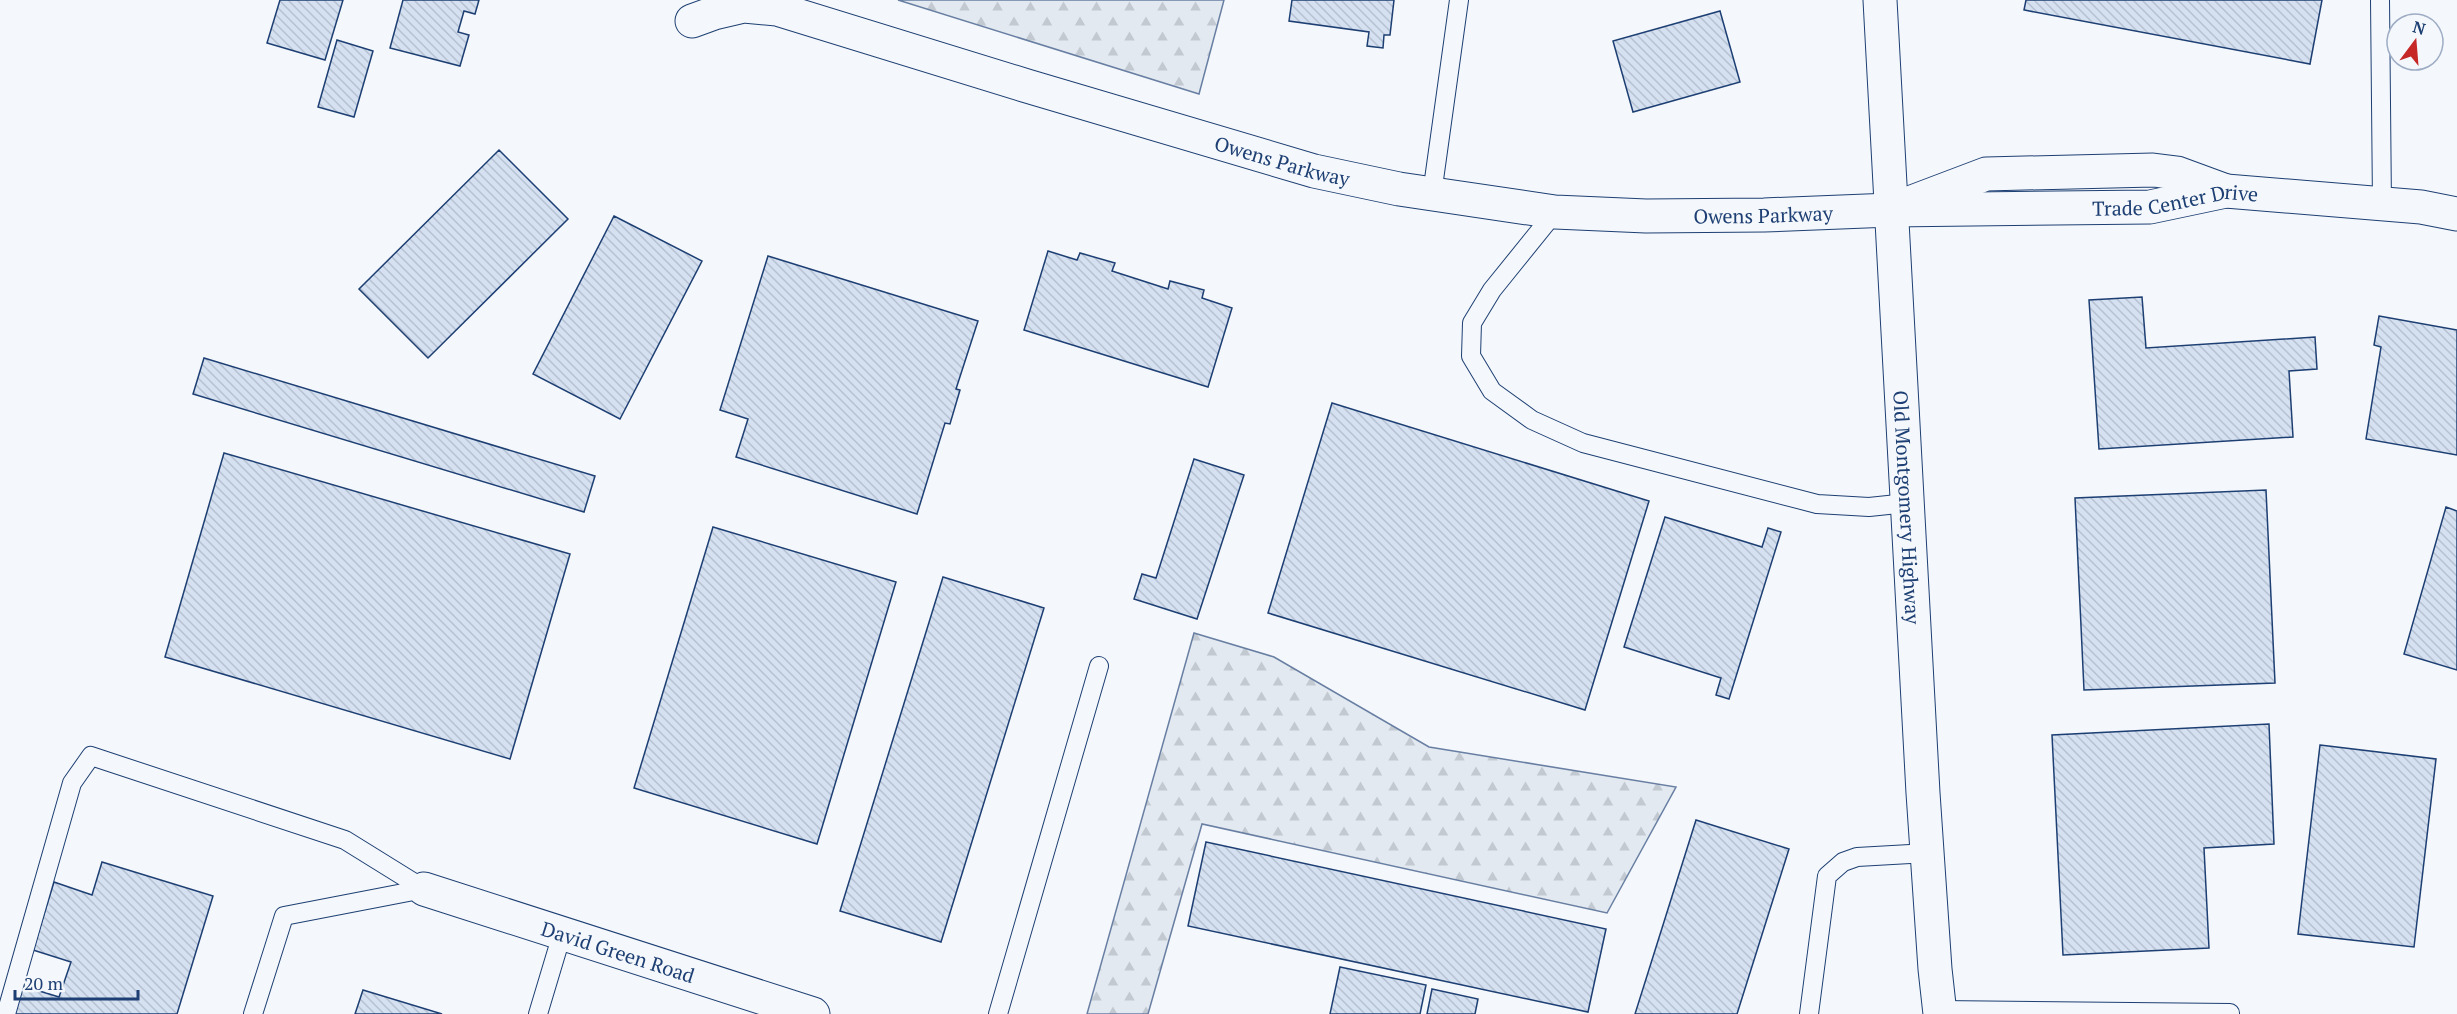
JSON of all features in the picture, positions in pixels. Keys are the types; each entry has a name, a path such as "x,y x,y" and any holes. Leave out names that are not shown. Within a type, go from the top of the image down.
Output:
{"street":[{"name":"Old Montgomery Highway","path":"1880,0 1907,503 1940,1012"},
{"name":"Owens Parkway","path":"693,21 744,6 777,9 1314,171 1432,194 1555,212 1658,216 1796,215 1891,210"},
{"name":"Trade Center Drive","path":"1891,210 1986,174 2153,170 2177,173 2226,191 2421,207 2457,214"},
{"name":"David Green Road","path":"424,889 813,1014"}],"lane":[{"path":"1432,194 1459,0"},
{"path":"2380,0 2382,205"},
{"path":"1555,212 1492,290 1472,323 1471,356 1492,392 1533,420 1594,446 1817,504 1869,507 1907,503"},
{"path":"998,1014 1099,666"},
{"path":"6,1014 72,783 91,756 345,840 424,889"},
{"path":"1809,1014 1827,876 1843,862 1857,857 1928,853"},
{"path":"253,1014 284,916 424,889"},
{"path":"538,1014 562,934"},
{"path":"1940,1012 2230,1013"}],"green space":[{"path":"898,0 1224,0 1199,94"},
{"path":"1194,633 1274,657 1429,747 1676,787 1607,913 1202,824 1148,1014 1087,1014"}],"building":[{"path":"280,0 343,0 325,60 267,43"},
{"path":"403,0 479,0 475,14 464,11 458,32 469,35 460,66 390,48"},
{"path":"1292,0 1394,0 1390,35 1384,35 1383,48 1367,46 1369,32 1289,21"},
{"path":"2026,0 2322,0 2310,64 2024,10"},
{"path":"1720,11 1740,82 1633,112 1613,41"},
{"path":"337,40 373,51 354,117 318,107"},
{"path":"499,150 568,219 428,358 359,289"},
{"path":"614,216 702,261 620,419 533,374"},
{"path":"1048,251 1077,260 1080,253 1115,263 1112,271 1168,289 1170,281 1204,290 1202,298 1232,308 1208,387 1024,330"},
{"path":"768,256 978,321 956,389 960,390 950,424 945,423 917,514 736,457 748,419 720,410"},
{"path":"2142,297 2146,348 2315,337 2317,369 2289,371 2293,437 2099,449 2089,300"},
{"path":"2379,316 2457,330 2457,455 2366,439 2381,347 2374,345"},
{"path":"204,358 595,476 584,512 193,394"},
{"path":"1332,403 1649,501 1585,710 1268,613"},
{"path":"224,453 570,554 510,759 165,657"},
{"path":"1194,459 1244,475 1197,619 1134,599 1142,574 1156,578"},
{"path":"2266,490 2275,683 2084,690 2075,498"},
{"path":"2446,507 2457,511 2457,670 2404,654"},
{"path":"1665,517 1762,547 1768,528 1781,532 1729,699 1716,695 1721,678 1624,647"},
{"path":"713,527 896,582 817,844 634,788"},
{"path":"943,577 1044,608 941,942 840,911"},
{"path":"2269,724 2274,844 2204,848 2209,948 2063,955 2052,735"},
{"path":"2320,745 2436,759 2414,947 2298,934"},
{"path":"1696,820 1789,849 1737,1014 1635,1014"},
{"path":"1206,842 1606,929 1588,1012 1188,926"},
{"path":"102,862 213,896 177,1014 14,1014 23,986 59,997 71,962 33,950 54,882 92,895"},
{"path":"1340,967 1426,985 1420,1014 1330,1014"},
{"path":"1432,989 1478,999 1475,1014 1427,1014"},
{"path":"363,990 442,1014 355,1014"}]}
